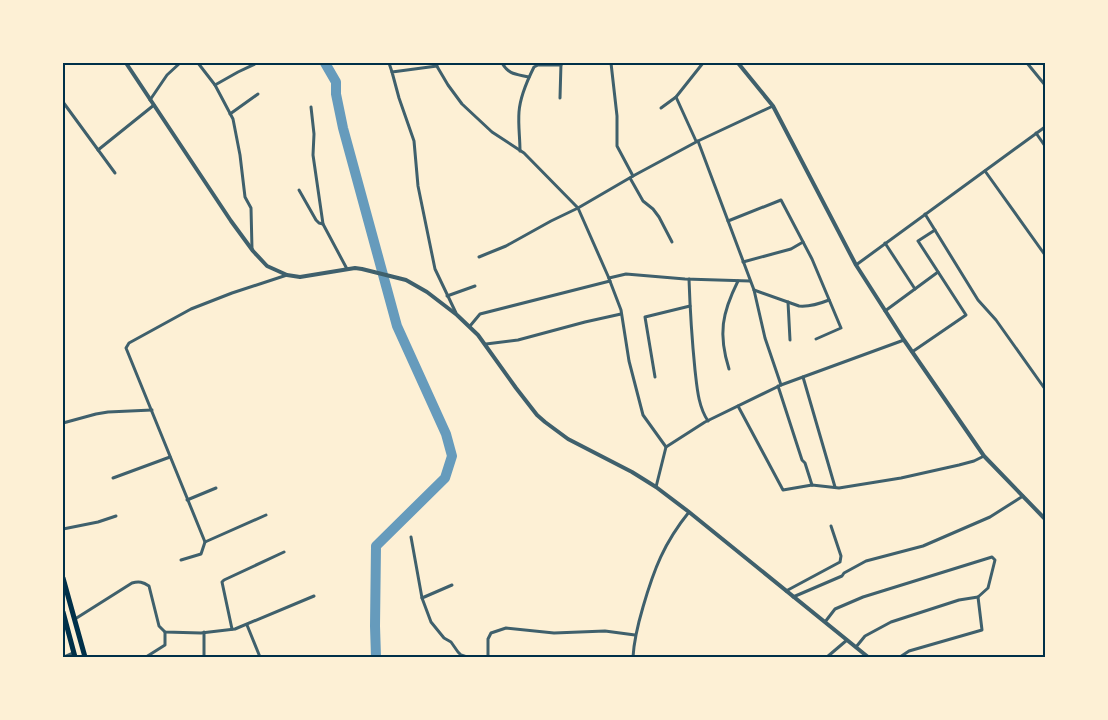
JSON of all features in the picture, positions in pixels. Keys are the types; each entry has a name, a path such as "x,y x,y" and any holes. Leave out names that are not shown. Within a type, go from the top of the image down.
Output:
{"highway":[{"path":"63,578 85,657"},
{"path":"63,612 75,655"}],"street":[{"path":"126,63 231,221 252,251 267,266 287,275 306,277 347,269 362,269 406,280 427,292 470,326 486,344 537,415 545,422 568,439 656,487 868,657"},
{"path":"150,100 167,75 180,63"},
{"path":"198,63 215,85 233,119 245,196 251,208 252,251"},
{"path":"215,85 257,63"},
{"path":"389,63 414,141 418,186 435,269 457,315"},
{"path":"502,63 506,70 529,77"},
{"path":"611,63 617,116 617,146 643,201 659,217 672,242"},
{"path":"661,108 676,97 703,63"},
{"path":"738,63 773,106 856,265 912,352 984,456 1045,519"},
{"path":"1027,63 1045,85"},
{"path":"392,72 436,64 448,86 462,104 492,132 520,151 578,208 610,280 621,314 629,361 643,415 666,447"},
{"path":"520,151 518,114 535,64 561,64 560,98"},
{"path":"230,114 258,94"},
{"path":"676,97 697,141 754,290 765,338 802,460 812,485"},
{"path":"63,102 115,173"},
{"path":"98,150 153,105"},
{"path":"479,257 506,246 578,208 697,141 773,106"},
{"path":"311,107 314,134 313,154 323,224 347,269"},
{"path":"856,265 1045,127"},
{"path":"1036,133 1045,146"},
{"path":"985,170 1045,255"},
{"path":"299,190 316,220 323,224"},
{"path":"728,221 781,200 803,242 841,328 816,339"},
{"path":"925,214 978,300 996,320 1045,389"},
{"path":"912,352 966,315 918,241 935,230"},
{"path":"743,262 791,249 803,242"},
{"path":"885,243 915,289"},
{"path":"885,311 938,272"},
{"path":"470,326 480,314 626,274 750,281"},
{"path":"181,560 201,554 205,542 126,348 129,343 191,309 287,275"},
{"path":"689,279 699,398 708,421"},
{"path":"729,369 722,341 723,328 729,300 738,281"},
{"path":"447,296 475,286"},
{"path":"754,290 806,307 829,300"},
{"path":"788,302 790,340"},
{"path":"655,377 645,317 690,306"},
{"path":"486,344 518,340 621,314"},
{"path":"656,487 666,447 708,421 780,386 904,340"},
{"path":"803,377 835,487"},
{"path":"738,406 783,490 812,485 839,488 958,465 984,456"},
{"path":"63,423 108,412 152,410"},
{"path":"113,478 170,457"},
{"path":"187,500 216,488"},
{"path":"793,597 842,576 866,561 924,546 990,517 1023,496"},
{"path":"633,657 636,634 656,566 669,539 689,512"},
{"path":"205,542 266,515"},
{"path":"63,529 116,516"},
{"path":"786,591 840,562 841,556 831,526"},
{"path":"411,537 422,598 431,622 461,655 467,657"},
{"path":"232,629 222,582 284,552"},
{"path":"825,622 835,609 863,597 992,557 995,560 988,588 978,597 959,600 891,621 865,636 856,647"},
{"path":"75,620 132,583 143,582 149,586 159,626 165,632 232,629 247,625 314,596"},
{"path":"422,598 452,585"},
{"path":"900,657 909,651 982,630 978,597"},
{"path":"247,625 261,657"},
{"path":"488,657 490,633 506,628 553,633 605,631 636,634"},
{"path":"146,657 165,645 165,632"},
{"path":"204,632 204,657"},
{"path":"827,657 847,640"},
{"path":"65,657 75,655"}],"waterway":[{"path":"325,63 336,82 336,94 343,128 397,326 446,434 452,456 445,478 376,546 376,657"}]}
